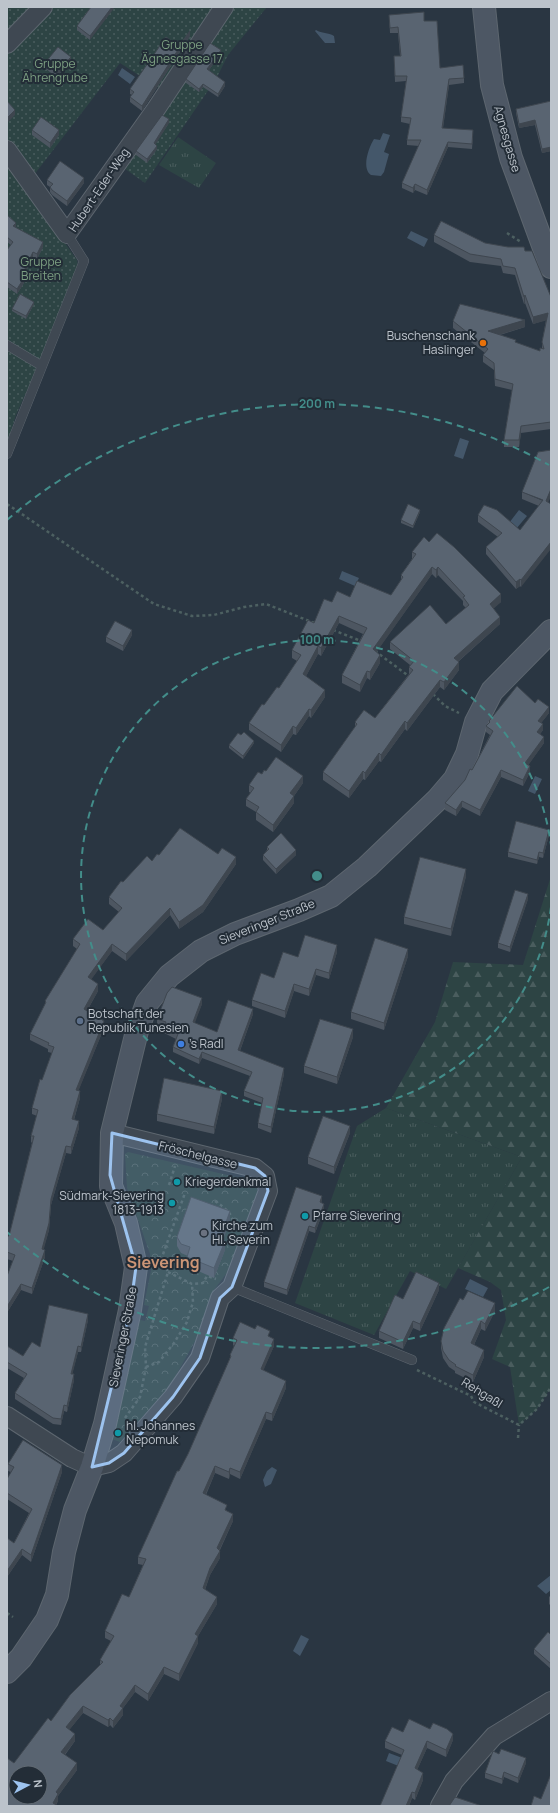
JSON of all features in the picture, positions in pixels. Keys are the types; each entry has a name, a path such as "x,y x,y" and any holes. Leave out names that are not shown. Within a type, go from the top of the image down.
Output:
{"main road":[{"name":"Agnesgasse","path":"484,7 492,85 511,158 551,267"},
{"name":"Sieveringer Straße","path":"7,1672 21,1658 47,1620 57,1595 64,1552 75,1510 92,1467 105,1424 130,1310 136,1268 126,1223 111,1186 112,1133 137,1031 147,1003 169,976 201,952 235,934 299,910 331,896 367,867 437,800 455,779 467,754 476,722 492,691 551,631"}],"street":[{"path":"7,44 43,7"},
{"name":"Hubert-Eder-Weg","path":"68,234 156,109 224,7"},
{"path":"7,150 68,234"},
{"name":"Fröschelgasse","path":"92,1467 109,1463 124,1453 173,1397 200,1358 220,1298 232,1287 268,1191 265,1176 255,1168 112,1133"},
{"path":"7,1416 72,1458 92,1467"},
{"path":"440,1806 454,1781 494,1736 551,1701"}],"lane":[{"name":"Hubert-Eder-Weg","path":"7,454 84,261 68,234"},
{"path":"7,345 42,366"},
{"path":"232,1287 412,1364"}],"path":[{"path":"507,233 523,243"},
{"path":"7,504 154,604 192,616 214,615 244,607 266,604 319,624"},
{"path":"332,629 365,644"},
{"path":"370,648 415,680"},
{"path":"430,692 445,706 476,722"},
{"path":"170,1185 176,1161"},
{"path":"123,1420 127,1417 140,1397 146,1368 145,1347 168,1272 162,1257 185,1193"},
{"path":"215,1201 228,1210 234,1224 226,1253"},
{"path":"149,1258 162,1257"},
{"path":"168,1272 192,1284 203,1283 207,1276 217,1280 219,1273"},
{"path":"146,1368 159,1362 174,1343 187,1322 193,1302 192,1284"},
{"name":"Rehgaßl","path":"412,1364 471,1396 474,1402 519,1425"},
{"path":"518,1438 519,1425 537,1409 551,1387"},
{"path":"7,1613 13,1617"}],"highlighted area":[{"path":"112,1133 255,1168 265,1176 268,1191 232,1287 220,1298 200,1358 173,1397 124,1453 109,1463 92,1467 130,1310 136,1267 110,1175"}],"green space":[{"path":"7,7 33,7 7,34"},
{"path":"51,7 267,7 228,55 216,79 145,183 121,166 163,91 120,63 34,175 7,139 7,52"},
{"path":"178,137 216,163 199,188 159,165"},
{"name":"Gruppe Breiten","path":"7,161 77,260 78,268 43,355 16,415 7,444"},
{"path":"551,876 551,1387 537,1409 519,1425 510,1367 492,1359 506,1320 501,1290 490,1282 458,1268 522,1157 386,1108 435,1022 453,962 523,965"},
{"path":"386,1108 522,1157 446,1289 410,1271 374,1335 295,1303 357,1126"},
{"path":"128,1152 253,1181 258,1191 233,1260 226,1274 211,1294 199,1334 170,1386 120,1442 112,1439 140,1320 145,1321 149,1306 144,1305 151,1270 150,1254 127,1188 125,1154"}],"water":[{"path":"316,30 334,36 335,43 325,43 315,31"},
{"path":"122,68 135,77 130,84 118,75"},
{"path":"383,133 390,135 384,152 389,154 384,172 381,176 371,175 368,172 366,163 368,152 374,139 380,140"},
{"path":"411,231 428,239 424,247 407,238"},
{"path":"460,438 469,441 463,459 454,456"},
{"path":"519,510 527,516 516,529 509,523"},
{"path":"342,571 359,578 355,586 339,579"},
{"path":"535,776 542,779 535,794 528,791"},
{"path":"470,1279 488,1288 483,1297 465,1289"},
{"path":"272,1467 277,1470 271,1484 265,1487 263,1480 267,1471"},
{"path":"551,1575 551,1590 546,1594 537,1586"},
{"path":"301,1635 309,1639 300,1656 293,1651"},
{"path":"389,1753 405,1759 401,1767 386,1761"}],"building":[{"path":"91,7 112,7 90,36 77,26"},
{"path":"424,12 424,21 437,21 440,68 463,65 464,78 449,79 442,128 473,130 472,144 448,142 427,190 415,184 413,188 402,183 421,140 407,140 411,118 401,117 407,76 395,76 394,56 401,56 398,27 390,28 389,15"},
{"path":"190,31 142,106 130,97 134,92 130,89 166,37 179,46"},
{"path":"210,43 221,50 207,69 225,82 218,94 203,84 199,89 186,79"},
{"path":"58,47 71,57 56,72 45,63"},
{"path":"7,101 15,110 7,118"},
{"path":"551,101 551,147 542,149 535,120 519,124 516,109"},
{"path":"162,115 169,119 154,143 157,146 147,159 136,151"},
{"path":"41,117 59,130 50,143 32,130"},
{"path":"60,161 84,178 67,201 52,190 50,187 53,184 47,180"},
{"path":"7,215 16,223 13,226 43,242 37,254 33,252 21,277 24,278 17,289 7,282 7,250 13,242 7,237"},
{"path":"441,221 485,243 508,247 524,247 525,251 532,251 551,297 551,422 521,426 519,440 504,440 513,384 495,379 494,363 483,355 488,349 453,321 460,304 525,320 488,331 516,340 515,342 540,351 540,348 544,349 542,342 548,313 533,317 525,295 524,297 515,268 503,266 501,259 470,254 434,235"},
{"path":"20,294 34,302 26,316 12,309"},
{"path":"551,450 551,489 546,501 551,504 551,542 521,580 520,579 516,582 486,547 502,533 478,515 484,505 497,510 520,530 543,500 522,492 538,452"},
{"path":"408,504 420,510 413,526 401,520"},
{"path":"437,533 454,547 501,594 490,604 500,617 454,658 459,662 444,682 440,680 407,723 405,721 381,755 379,753 365,773 363,771 349,791 323,772 357,724 355,722 364,710 375,718 413,670 409,667 414,661 390,642 430,605 446,624 469,605 463,597 465,596 438,567 436,570 432,567 373,649 380,655 370,672 367,671 360,685 342,675 367,628 339,616 321,648 318,646 303,674 325,690 296,728 293,726 281,745 249,723 262,704 264,705 277,687 279,688 301,655 292,650 308,620 314,623 324,599 332,602 337,591 350,597 357,581 391,595 403,577 401,575 416,554 412,552 424,537 429,542"},
{"path":"115,621 132,630 123,646 106,637"},
{"path":"517,686 535,703 538,699 549,707 538,721 543,724 537,732 544,737 525,763 530,766 523,780 501,770 480,810 462,801 456,810 445,803 465,780 470,769 472,770 493,731 486,726"},
{"path":"244,732 254,741 243,756 229,745 238,733 241,735"},
{"path":"276,757 303,776 290,793 294,796 273,825 256,812 259,807 246,799 254,788 249,785 258,772 262,774 264,770 266,771"},
{"path":"516,821 549,830 543,853 539,852 537,860 508,852"},
{"path":"180,828 218,854 222,848 236,857 203,905 179,922 170,908 126,954 112,944 88,977 98,984 84,1009 104,1021 76,1090 80,1091 72,1119 79,1121 71,1147 66,1146 51,1199 49,1223 42,1249 45,1250 32,1288 21,1284 8,1305 7,1276 15,1255 7,1252 7,1236 9,1236 34,1136 31,1136 38,1110 32,1108 40,1079 42,1080 54,1047 30,1034 46,1002 45,1001 80,944 73,939 88,919 103,930 122,908 109,897 121,881 123,882 147,856 152,861 157,854 159,855"},
{"path":"281,833 296,850 276,869 263,855 269,849 267,847"},
{"path":"420,857 466,869 451,929 404,917"},
{"path":"515,890 528,894 510,947 498,943"},
{"path":"305,935 337,945 329,973 316,969 309,989 294,984 285,1011 252,1000 261,973 274,978 283,952 298,957"},
{"path":"375,938 408,949 384,1023 351,1012"},
{"path":"172,987 202,998 193,1022 217,1032 228,1000 253,1009 238,1050 284,1068 271,1127 258,1123 263,1098 244,1091 252,1072 202,1052 199,1059 173,1047 178,1034 164,1028 166,1022 157,1019 167,993"},
{"path":"320,1019 353,1029 337,1077 304,1066"},
{"path":"164,1078 222,1091 214,1127 157,1114"},
{"path":"323,1116 350,1126 334,1167 308,1157"},
{"path":"296,1187 322,1196 320,1202 324,1204 315,1228 309,1226 287,1290 264,1282"},
{"name":"Kirche zum Hl. Severin","path":"191,1197 230,1211 220,1239 225,1241 214,1268 187,1257 190,1247 181,1244 177,1237"},
{"path":"416,1272 439,1283 420,1324 413,1321 403,1342 379,1331 395,1295 403,1299"},
{"path":"468,1291 495,1303 485,1324 481,1321 471,1343 484,1350 473,1375 455,1366 456,1365 449,1360 443,1351 441,1341 444,1328 460,1298 463,1300"},
{"path":"49,1305 88,1314 81,1347 78,1346 71,1374 74,1374 67,1406 64,1405 61,1419 53,1418 15,1393 27,1374 7,1362 7,1346 23,1356 32,1342 40,1347"},
{"path":"240,1322 255,1329 257,1325 270,1331 268,1336 274,1339 261,1369 286,1381 272,1414 266,1412 240,1472 230,1468 229,1472 215,1466 203,1493 227,1505 225,1510 233,1514 217,1548 220,1551 210,1568 203,1588 217,1597 195,1634 198,1636 179,1674 164,1667 148,1694 135,1685 120,1706 123,1708 113,1721 110,1718 108,1720 83,1706 66,1727 75,1734 61,1752 77,1763 56,1792 58,1794 53,1803 58,1806 7,1806 7,1758 14,1763 48,1718 51,1721 70,1695 103,1662 100,1660 114,1636 105,1631 122,1594 129,1597 146,1559 138,1557 177,1471 179,1471 188,1454 237,1340 233,1338"},
{"path":"23,1440 62,1465 31,1555 22,1549 7,1571 7,1538 14,1543 32,1509 7,1493 7,1479 14,1467 8,1464"},
{"path":"548,1632 550,1634 551,1632 551,1664 534,1649"},
{"path":"409,1719 430,1729 433,1723 447,1729 453,1734 446,1750 427,1741 415,1768 423,1773 415,1793 412,1792 406,1806 380,1806 404,1750 385,1741 392,1727 403,1732"},
{"path":"501,1749 526,1758 518,1778 504,1772 502,1779 485,1773 493,1751 499,1754"},
{"path":"551,1774 551,1806 531,1806 534,1796 541,1799"},
{"path":"455,1797 482,1806 449,1806"}],"place":[{"name":"Buschenschank Haslinger","path":"483,343"},
{"name":"Botschaft der Republik Tunesien","path":"80,1021"},
{"name":"'s Radl","path":"181,1044"},
{"name":"Kriegerdenkmal","path":"177,1182"},
{"name":"Südmark-Sievering 1813-1913","path":"172,1203"},
{"name":"Pfarre Sievering","path":"305,1216"},
{"name":"Kirche zum Hl. Severin","path":"204,1233"},
{"name":"hl. Johannes Nepomuk","path":"118,1433"}],"district":[{"name":"Sievering","path":"163,1262"}],"park label":[{"name":"Gruppe Ägnesgasse 17","path":"182,52"},
{"name":"Gruppe Ährengrube","path":"55,71"}]}
